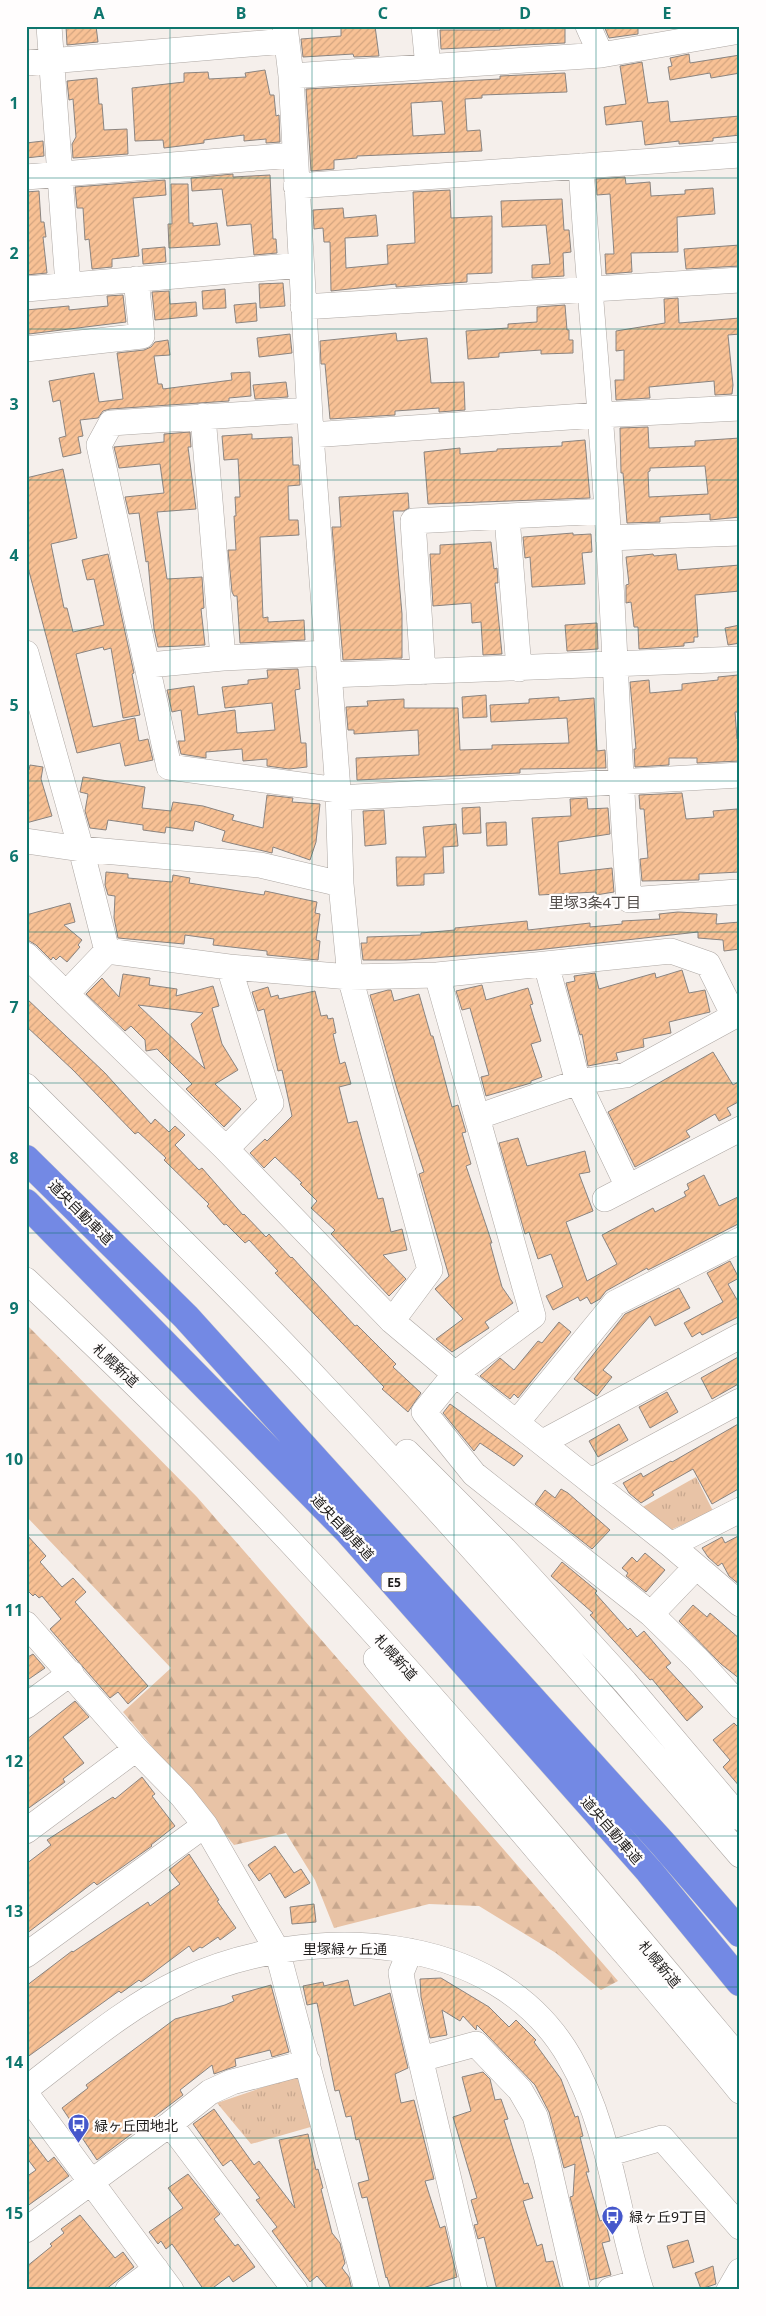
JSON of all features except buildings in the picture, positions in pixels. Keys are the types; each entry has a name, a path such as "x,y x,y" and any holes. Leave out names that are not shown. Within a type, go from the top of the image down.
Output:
{"highway":[{"name":"道央自動車道","path":"26,1159 186,1317 664,1845 740,1933"},
{"name":"道央自動車道","path":"26,1202 347,1530 649,1871 740,1982"}],"street":[{"path":"49,26 68,285"},
{"path":"424,26 428,67"},
{"path":"588,26 601,55"},
{"path":"291,76 601,55 740,30"},
{"path":"26,63 286,34 291,76 310,423 338,794 341,884 350,977 430,1270 392,1321"},
{"path":"26,177 294,155"},
{"path":"296,186 740,155"},
{"path":"581,166 588,289 607,511 620,780 629,900 737,892"},
{"path":"26,289 301,265"},
{"path":"26,349 142,336 136,279"},
{"path":"303,307 740,280"},
{"path":"740,408 310,423 203,416 111,423 99,445 149,664 169,767 338,794 740,775"},
{"path":"203,416 223,658"},
{"path":"423,672 413,521 607,511"},
{"path":"507,517 519,669"},
{"path":"608,538 740,533"},
{"path":"26,652 81,849 107,951"},
{"path":"149,664 223,658 423,672 740,659"},
{"path":"26,841 81,849 260,865 341,884"},
{"path":"107,951 229,966 350,977 437,975 671,951 708,964 734,1016 626,1076 578,1082 477,1117"},
{"path":"66,994 107,951"},
{"path":"26,955 226,1149 392,1321 455,1374 671,1545 740,1604"},
{"path":"546,964 578,1082 628,1187"},
{"path":"226,1149 271,1103 229,966"},
{"path":"437,975 532,1316 455,1374 424,1412 474,1474 651,1614 698,1660 740,1706"},
{"path":"26,1086 326,1389 465,1539 602,1694 740,1855"},
{"path":"605,1199 740,1129"},
{"path":"517,1422 615,1303 740,1240"},
{"name":"札幌新道","path":"26,1280 145,1392 311,1564 471,1741 740,2059"},
{"path":"543,1442 740,1336"},
{"path":"326,1389 398,1443 504,1550 625,1682 740,1818"},
{"path":"591,1481 740,1401"},
{"path":"671,1545 740,1510"},
{"path":"311,1564 353,1631 498,1806 634,1961 740,2091"},
{"path":"651,1614 696,1567"},
{"path":"26,1624 136,1749 182,1796 205,1825 278,1950 367,2290"},
{"path":"26,1706 71,1673"},
{"path":"26,1831 136,1749"},
{"path":"26,1955 205,1825"},
{"name":"里塚緑ヶ丘通","path":"26,2089 116,2020 151,1996 221,1965 278,1950 319,1946 360,1946 410,1951 444,1960 471,1970 509,1992 530,2008 550,2028 577,2071 596,2116 640,2286"},
{"path":"410,1951 401,1973 475,2290"},
{"path":"421,2059 476,2044 520,2090 535,2116 546,2155 577,2290"},
{"path":"26,2230 170,2124 210,2092 232,2082 308,2062"},
{"path":"26,2094 171,2290"},
{"path":"170,2124 295,2290"},
{"path":"607,2154 662,2138 740,2227"},
{"path":"128,2290 156,2269"},
{"path":"729,2290 740,2271"},
{"path":"610,2290 640,2286"}],"green space":[{"path":"26,1324 197,1497 618,1981 601,1990 556,1953 479,1906 429,1904 334,1928 315,1880 286,1833 234,1845 123,1712 171,1668 26,1516"},
{"path":"696,1477 713,1511 668,1531 641,1508"},
{"path":"296,2076 302,2081 314,2126 251,2144 217,2103"}],"place":[{"name":"緑ヶ丘団地北","path":"78,2144"},
{"name":"緑ヶ丘9丁目","path":"613,2235"}],"district":[{"name":"里塚3条4丁目","path":"595,902"}]}
